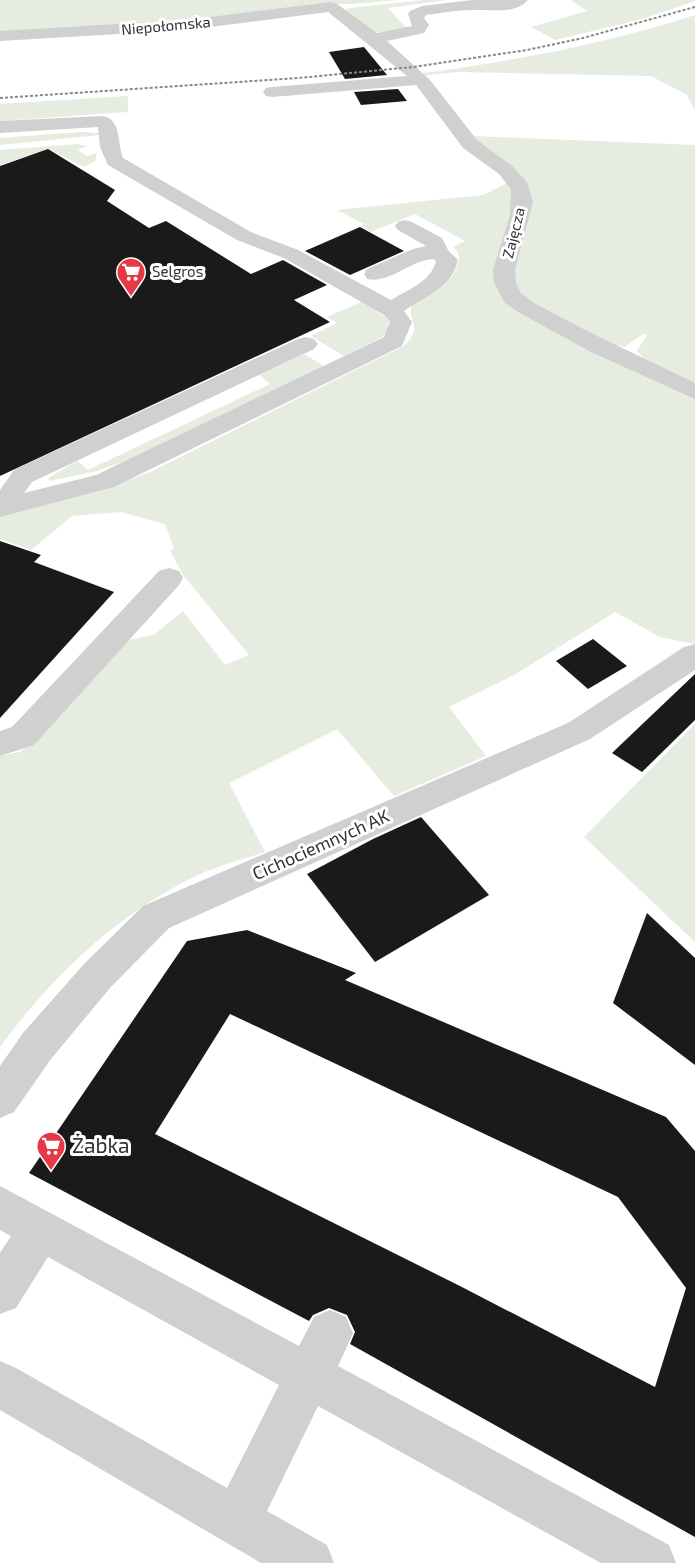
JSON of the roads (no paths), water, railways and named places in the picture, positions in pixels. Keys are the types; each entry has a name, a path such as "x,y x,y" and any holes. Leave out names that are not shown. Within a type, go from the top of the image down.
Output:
{"street":[{"path":"373,39 418,30 421,25 416,19 416,14 422,11 472,5 510,5 520,0"},
{"name":"Zajęcza","path":"330,7 373,39 434,95 471,145 507,172 520,187 522,196 519,220 503,277 511,295 563,328 695,393"},
{"name":"Niepołomska","path":"0,36 186,25 330,7"},
{"path":"272,92 419,81"},
{"path":"0,127 99,134 115,162 244,236 291,254 392,310 401,322 394,341 105,481 1,508"},
{"path":"392,310 403,300 440,278 447,269 447,260 438,252 435,242 405,226"},
{"path":"375,274 420,254 438,252"},
{"path":"1,508 23,476 306,344"},
{"path":"0,744 23,736 169,578"},
{"name":"Cichociemnych AK","path":"0,1099 37,1046 82,993 156,916 579,731 695,655"},
{"path":"0,1207 651,1563"},
{"path":"0,1292 41,1229"},
{"path":"236,1521 330,1333"},
{"path":"0,1384 309,1563"}],"railway":[{"path":"0,98 298,78 413,67 527,50 583,38 695,7"}],"place":[{"name":"Selgros","path":"131,298"},
{"name":"Żabka","path":"51,1172"}]}
